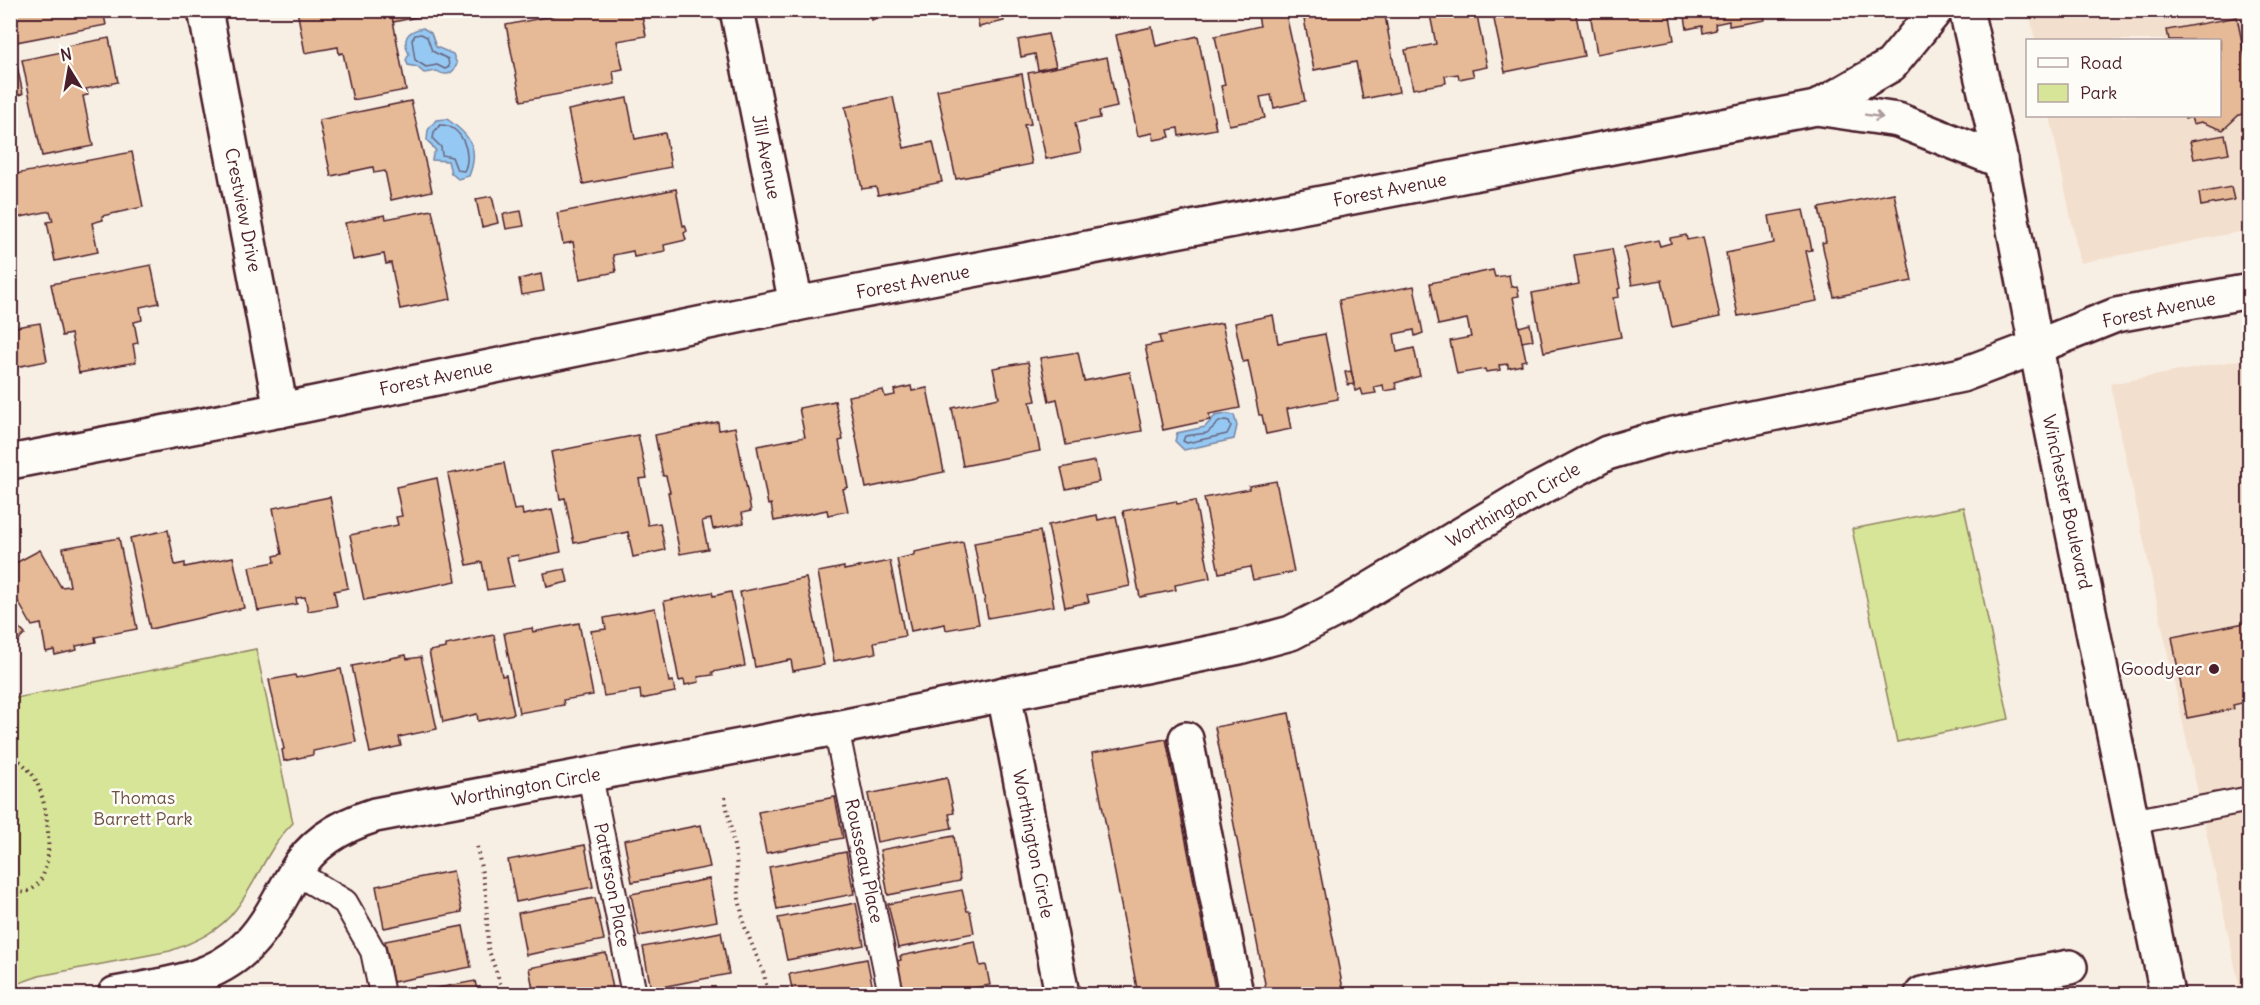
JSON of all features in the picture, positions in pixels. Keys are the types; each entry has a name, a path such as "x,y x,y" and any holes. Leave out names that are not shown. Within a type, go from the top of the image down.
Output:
{"street":[{"name":"Crestview Drive","path":"205,10 282,410"},
{"name":"Jill Avenue","path":"737,10 796,304"},
{"name":"Forest Avenue","path":"1816,108 1891,64 1936,10"},
{"name":"Winchester Boulevard","path":"1966,10 2001,161 2036,347 2167,994"},
{"name":"Forest Avenue","path":"10,462 282,410 796,304 1816,108 1898,120 2001,161"},
{"name":"Forest Avenue","path":"2036,347 2116,315 2250,291"},
{"name":"Worthington Circle","path":"123,994 203,975 224,964 243,950 262,930 295,872 308,854 327,837 350,823 385,813 590,776 1239,647 1290,633 1339,608 1522,498 1607,453 1669,435 1962,375 2036,347"},
{"name":"Worthington Circle","path":"1004,694 1062,994"},
{"path":"1186,739 1236,994"},
{"path":"1922,994 2070,967"}],"lane":[{"name":"Rousseau Place","path":"836,728 891,994"},
{"name":"Patterson Place","path":"590,776 634,994"},
{"path":"2131,822 2250,799"},
{"path":"295,872 345,902 373,951 382,994"}],"path":[{"path":"10,754 24,764 39,786 50,833 46,866 42,878 25,893 10,892"},
{"path":"725,797 736,857 739,898 744,925 764,974 768,994"},
{"path":"477,847 486,894 488,948 504,994"}],"shaded area":[{"path":"2029,11 2249,11 2249,230 2080,263 2050,117 2221,117 2221,39 2035,39"},
{"path":"2249,358 2249,994 2241,994 2110,384"}],"green space":[{"path":"1964,507 2009,719 1897,742 1852,529"},
{"name":"Thomas Barrett Park","path":"256,649 293,823 276,843 236,909 222,924 206,935 170,951 39,976 11,986 11,699"}],"water":[{"path":"423,28 431,33 436,47 453,54 457,64 451,72 446,74 437,71 424,73 417,67 408,65 406,60 409,54 406,44 407,36"},
{"path":"447,119 462,131 471,143 473,158 469,176 458,179 451,173 448,161 432,160 436,151 427,140 428,130 436,120"},
{"path":"1234,415 1237,426 1234,439 1184,450 1175,441 1177,433 1205,427 1215,416"}],"building":[{"path":"10,10 103,10 106,25 16,42"},
{"path":"297,10 391,10 406,90 353,100 343,53 339,54 338,47 305,53"},
{"path":"391,10 446,10 446,11 393,22"},
{"path":"582,10 641,10 646,36 617,41 623,69 613,71 615,84 521,101 506,25"},
{"path":"870,10 909,10 910,12 872,20"},
{"path":"976,10 1002,10 1004,21 979,27"},
{"path":"1285,10 1305,101 1274,108 1271,95 1260,97 1265,118 1229,125 1221,86 1225,85 1215,36 1260,26 1257,11"},
{"path":"1326,10 1384,10 1399,92 1363,99 1356,62 1314,70 1304,19 1327,15"},
{"path":"1429,10 1476,10 1487,67 1472,70 1474,76 1459,79 1458,74 1445,76 1446,83 1413,89 1405,50 1436,44"},
{"path":"1492,10 1575,10 1584,56 1505,72"},
{"path":"1601,10 1669,10 1674,40 1597,54 1590,13"},
{"path":"1684,10 1763,10 1765,20 1729,26 1729,21 1715,24 1716,30 1703,33 1702,26 1687,29"},
{"path":"1779,10 1812,10 1781,17"},
{"path":"2237,17 2250,82 2248,113 2239,115 2223,130 2201,122 2193,124 2191,117 2221,117 2221,39 2169,39 2167,30"},
{"path":"1152,27 1156,46 1198,36 1216,129 1179,136 1178,128 1168,130 1170,137 1154,140 1153,133 1138,136 1116,35"},
{"path":"1048,34 1056,66 1038,70 1035,54 1021,57 1018,40"},
{"path":"109,38 118,82 86,89 88,95 83,96 93,146 42,156 22,60 67,51 66,46"},
{"path":"1107,57 1117,107 1099,111 1100,118 1075,123 1081,152 1046,159 1028,73"},
{"path":"17,66 23,94 10,97 10,67"},
{"path":"1022,74 1031,124 1024,125 1032,164 956,179 937,90"},
{"path":"893,97 904,148 933,142 942,182 878,195 876,187 862,189 845,107"},
{"path":"627,98 635,139 665,133 671,167 583,184 568,110"},
{"path":"411,101 432,191 391,200 385,171 374,173 373,167 331,176 319,120"},
{"path":"2225,135 2229,153 2194,159 2190,141"},
{"path":"132,152 143,207 102,216 103,220 92,223 98,252 55,261 47,222 53,221 50,211 11,219 10,175"},
{"path":"2231,187 2234,200 2201,206 2199,193"},
{"path":"676,189 683,226 685,225 687,231 684,233 686,240 664,245 665,251 634,257 633,251 613,255 616,272 580,279 573,242 563,244 557,213"},
{"path":"1894,193 1912,281 1834,297 1822,243 1826,242 1819,208"},
{"path":"492,196 498,223 482,227 476,199"},
{"path":"432,210 451,299 400,309 391,263 386,264 384,254 353,260 345,223 385,215 386,219"},
{"path":"1803,210 1812,250 1806,251 1817,301 1738,316 1726,253 1774,243 1769,216"},
{"path":"521,211 524,226 506,229 503,214"},
{"path":"1686,235 1687,240 1703,237 1720,317 1672,327 1662,280 1632,285 1624,247 1658,240 1660,246 1671,243 1670,238"},
{"path":"1612,249 1620,288 1618,289 1619,297 1613,298 1621,337 1544,352 1532,293 1579,284 1574,255"},
{"path":"151,265 159,303 140,307 142,320 134,322 138,343 133,344 136,362 79,373 71,334 62,336 51,284"},
{"path":"1493,270 1495,277 1509,275 1511,287 1517,286 1519,296 1513,297 1526,360 1521,361 1522,365 1508,368 1508,364 1499,365 1500,370 1486,372 1485,369 1457,374 1450,341 1471,337 1467,319 1438,325 1430,283"},
{"path":"541,274 544,291 522,295 519,279"},
{"path":"1414,286 1423,333 1415,336 1414,330 1394,334 1397,352 1414,348 1420,376 1395,383 1397,389 1384,391 1383,385 1374,387 1376,393 1363,395 1361,389 1355,391 1339,300"},
{"path":"1273,315 1278,343 1325,334 1338,399 1287,409 1291,429 1266,434 1262,415 1259,415 1248,361 1243,362 1235,323"},
{"path":"40,323 47,361 10,368 10,328"},
{"path":"1222,323 1240,408 1209,414 1210,420 1163,430 1145,346 1161,343 1159,336"},
{"path":"1530,324 1533,340 1522,342 1519,327"},
{"path":"1078,352 1084,381 1130,372 1142,431 1066,445 1057,399 1049,401 1040,358"},
{"path":"1028,362 1036,401 1030,402 1040,451 963,466 952,408 999,398 993,368"},
{"path":"1351,371 1354,384 1348,385 1345,372"},
{"path":"911,386 912,391 927,388 944,472 866,488 848,396 883,390 885,397 895,395 894,390"},
{"path":"835,401 843,440 839,441 848,487 843,489 848,511 828,515 827,510 774,521 771,504 768,505 757,446 805,437 799,408"},
{"path":"718,422 719,430 735,427 751,511 742,513 744,523 713,529 711,519 702,521 708,549 680,554 668,492 670,492 666,476 663,476 655,435"},
{"path":"638,435 647,478 639,479 648,525 660,523 665,550 633,557 628,532 574,543 565,498 560,499 551,452"},
{"path":"1095,461 1099,482 1066,489 1061,468"},
{"path":"504,463 514,510 522,509 523,515 552,509 561,552 519,561 518,555 507,557 513,586 487,590 482,562 467,565 448,474"},
{"path":"437,478 456,581 364,600 350,535 398,525 396,517 402,516 396,487"},
{"path":"1276,481 1294,572 1253,580 1250,567 1219,573 1204,498"},
{"path":"330,497 348,588 334,591 337,606 308,611 305,597 296,598 297,604 258,611 249,567 275,562 274,556 282,554 273,508"},
{"path":"1176,501 1177,504 1195,501 1210,578 1175,585 1176,590 1140,597 1123,511"},
{"path":"1097,515 1098,520 1116,516 1130,586 1087,595 1089,602 1065,607 1048,525"},
{"path":"168,530 175,565 185,563 185,567 233,557 244,608 150,629 130,538"},
{"path":"1040,531 1054,606 988,618 974,543"},
{"path":"119,538 137,629 95,637 96,642 76,646 77,650 55,655 54,650 46,652 41,624 32,626 10,587 10,566 40,550 61,587 70,586 63,548"},
{"path":"963,542 979,624 946,630 945,624 911,631 897,559 914,555 914,552"},
{"path":"890,561 905,636 874,642 876,653 834,661 818,572 844,567 844,570"},
{"path":"565,569 568,582 547,587 544,573"},
{"path":"806,578 824,665 793,671 791,660 755,667 740,592"},
{"path":"712,592 713,596 731,592 745,666 712,672 713,675 698,677 699,682 685,685 684,680 679,681 664,601"},
{"path":"655,608 669,682 673,681 675,692 641,699 640,690 604,696 591,631 606,629 604,618"},
{"path":"10,619 25,634 10,649"},
{"name":"Goodyear","path":"2250,622 2250,701 2233,705 2234,709 2187,718 2172,637"},
{"path":"579,623 593,695 563,700 564,705 519,713 504,633 532,628 533,632"},
{"path":"494,635 502,676 506,675 514,714 478,721 477,714 443,722 429,651"},
{"path":"406,655 407,659 421,657 437,729 399,737 401,746 370,753 352,666"},
{"path":"341,669 356,742 313,751 313,755 284,761 282,750 284,749 269,680 295,675 296,678"},
{"path":"1289,713 1344,994 1267,994 1215,727"},
{"path":"1166,739 1216,994 1138,994 1092,753"},
{"path":"947,778 954,813 949,814 952,828 877,842 868,794"},
{"path":"835,797 843,838 766,853 758,812"},
{"path":"701,825 710,867 632,882 624,840"},
{"path":"954,836 960,881 888,895 880,850"},
{"path":"585,845 593,887 516,902 508,860"},
{"path":"846,852 854,894 777,909 769,867"},
{"path":"453,871 462,912 384,928 376,886"},
{"path":"709,879 717,921 639,936 631,894"},
{"path":"962,890 967,911 970,911 974,933 898,948 888,904"},
{"path":"595,898 604,940 526,955 518,913"},
{"path":"856,903 864,945 787,960 778,918"},
{"path":"463,926 471,967 393,982 385,941"},
{"path":"721,932 729,974 651,989 643,947"},
{"path":"975,941 980,966 986,965 990,985 940,994 903,994 897,961 901,960 900,956"},
{"path":"606,953 614,994 534,994 529,968"},
{"path":"867,959 874,994 793,994 789,974"},
{"path":"475,981 478,994 406,994"},
{"path":"730,989 731,994 700,994"}],"place":[{"name":"Goodyear","path":"2214,669"}]}
